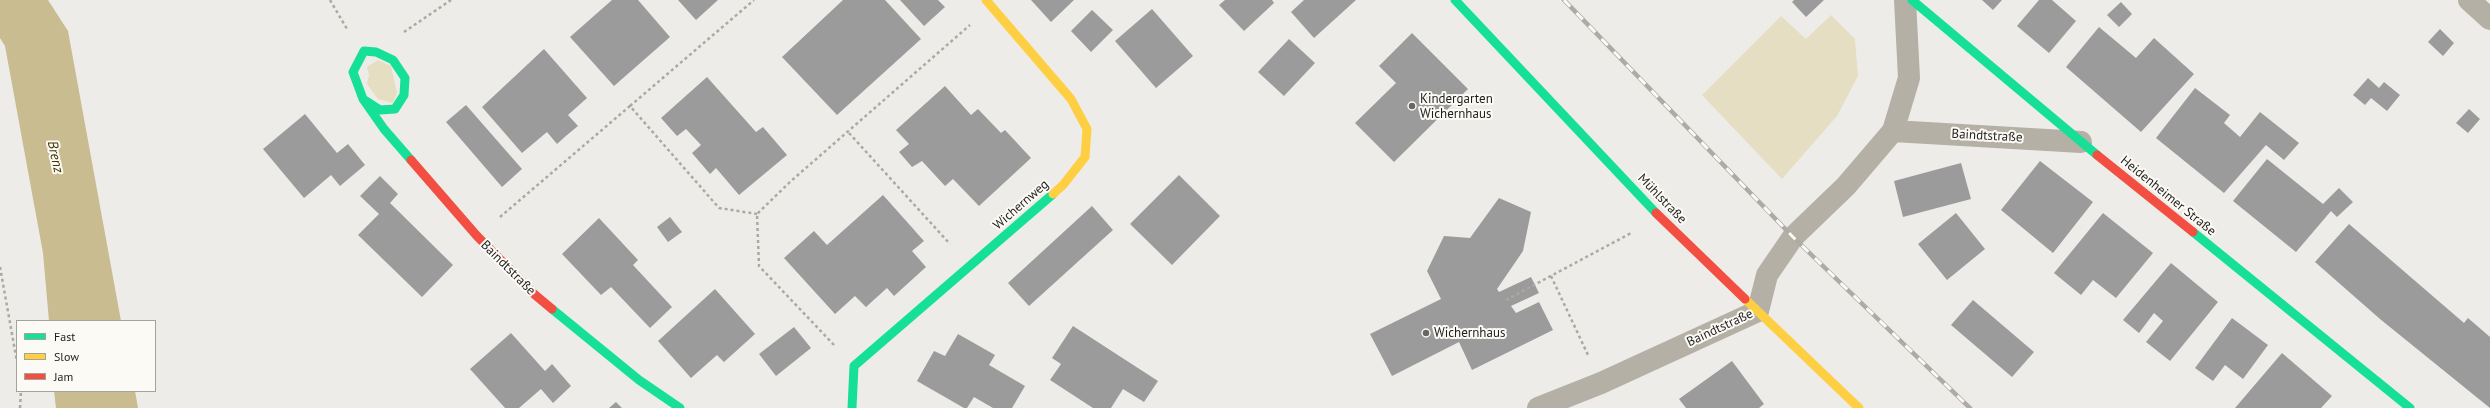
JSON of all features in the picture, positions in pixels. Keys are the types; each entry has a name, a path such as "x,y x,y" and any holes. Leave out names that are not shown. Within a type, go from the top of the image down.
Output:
{"street":[{"name":"Mühlstraße","path":"1455,0 1660,218 1859,408"},
{"name":"Baindtstraße","path":"1538,408 1602,383 1758,310 1766,275 1793,237 1846,186 1893,131 1909,78 1905,0"},
{"name":"Heidenheimer Straße","path":"1912,0 2081,142 2410,408"},
{"path":"2469,0 2490,19"},
{"name":"Wichernweg","path":"854,366 1063,185 1085,157 1087,129 1071,99 988,3"},
{"name":"Baindtstraße","path":"376,52 364,51 353,72 363,99 384,129 477,236 534,294 639,380 680,408"},
{"path":"363,99 380,110 395,109 404,95 404,78 392,60 376,52"},
{"name":"Baindtstraße","path":"1893,131 2081,142"},
{"path":"852,408 854,366"}],"path":[{"path":"376,52 451,0"},
{"path":"477,236 754,0"},
{"path":"854,366 760,266 757,214 791,181 849,133 988,3"},
{"path":"630,106 719,208 757,214"},
{"path":"849,133 970,266"},
{"path":"1506,300 1660,218"},
{"path":"0,266 16,356"},
{"path":"1551,276 1602,383"},
{"path":"20,408 21,392"}],"shaded area":[{"path":"1831,15 1855,39 1858,76 1837,116 1782,179 1702,95 1781,16 1806,39"},
{"path":"378,60 391,66 397,93 393,103 378,99 367,84 369,75 367,67"}],"water":[{"name":"Brenz","path":"0,0 48,0 68,31 121,320 49,320 43,253 5,46 0,38"},
{"path":"54,392 135,392 138,408 56,408"}],"building":[{"path":"612,0 638,0 670,37 614,86 570,37"},
{"path":"678,0 718,0 696,20"},
{"path":"843,0 885,0 921,39 837,115 782,57"},
{"path":"900,0 938,0 945,7 924,26"},
{"path":"1031,0 1074,0 1051,22"},
{"path":"1225,0 1272,0 1274,3 1244,31 1219,5"},
{"path":"1304,0 1356,0 1314,38 1291,12"},
{"path":"1794,0 1824,0 1806,17 1792,2"},
{"path":"1982,0 2002,0 1993,10"},
{"path":"2039,0 2052,0 2076,21 2049,53 2017,26"},
{"path":"2121,2 2132,14 2119,27 2107,15"},
{"path":"1152,9 1193,56 1156,88 1115,41"},
{"path":"1092,10 1113,30 1091,52 1071,31"},
{"path":"2099,27 2136,58 2154,38 2194,74 2141,132 2066,67"},
{"path":"2440,29 2454,43 2443,56 2428,42"},
{"name":"Kindergarten Wichernhaus","path":"1412,33 1468,89 1394,162 1355,123 1396,83 1379,66"},
{"path":"1289,39 1315,63 1284,96 1258,72"},
{"path":"544,49 587,98 568,115 578,126 557,144 547,132 522,153 482,107"},
{"path":"707,77 756,132 763,127 787,155 739,195 716,168 710,174 692,153 701,145 686,129 677,136 661,118"},
{"path":"2368,78 2379,88 2384,82 2400,95 2387,111 2371,98 2365,105 2353,95"},
{"path":"945,86 971,115 978,109 1001,133 1005,130 1031,158 979,206 953,179 945,186 922,161 912,167 899,152 909,144 896,130"},
{"path":"2195,88 2230,115 2224,123 2240,137 2260,112 2299,143 2284,160 2266,145 2224,193 2156,138"},
{"path":"466,105 522,169 502,187 446,122"},
{"path":"2469,109 2480,119 2468,133 2456,123"},
{"path":"305,114 337,153 348,144 365,165 340,186 331,175 304,198 263,149"},
{"path":"2267,159 2323,204 2339,188 2353,202 2337,217 2331,211 2296,252 2233,201"},
{"path":"2040,161 2093,202 2053,253 2001,210"},
{"path":"1961,163 1971,199 1903,217 1894,181"},
{"path":"1179,175 1220,216 1172,265 1130,224"},
{"path":"380,176 398,194 390,203 453,265 422,297 358,235 379,214 360,196"},
{"path":"883,195 924,241 912,251 926,267 894,296 887,288 866,307 855,296 835,314 784,258 814,231 827,245"},
{"path":"1499,198 1531,212 1523,251 1497,289 1499,292 1531,277 1539,293 1511,306 1516,313 1539,302 1553,330 1472,370 1459,342 1392,376 1370,334 1441,299 1427,271 1444,236 1470,238"},
{"path":"1092,206 1113,230 1029,306 1008,283"},
{"path":"1956,213 1985,249 1947,280 1918,244"},
{"path":"2103,213 2153,253 2116,298 2093,280 2081,295 2054,273"},
{"path":"670,217 682,232 668,242 657,227"},
{"path":"599,218 638,260 633,265 672,307 650,328 611,287 601,295 562,254"},
{"path":"2349,224 2464,323 2468,318 2490,337 2490,408 2380,319 2315,262"},
{"path":"2171,263 2218,302 2170,361 2146,342 2163,321 2154,313 2139,333 2123,320"},
{"path":"715,289 755,334 724,362 717,355 691,378 658,341"},
{"path":"1973,300 2034,352 2012,377 1951,325"},
{"path":"2232,318 2268,345 2243,379 2225,365 2213,381 2195,368"},
{"path":"1073,326 1158,381 1144,402 1123,389 1111,408 1093,408 1050,380 1061,364 1052,358"},
{"path":"794,327 811,348 776,376 759,354"},
{"path":"511,333 545,371 552,364 571,386 553,403 541,389 519,408 505,408 470,369"},
{"path":"958,334 995,355 989,365 1025,386 1012,408 993,408 974,397 967,408 964,408 917,381 934,351 945,356"},
{"path":"2282,353 2332,396 2321,408 2235,408"},
{"path":"1732,361 1764,404 1759,408 1686,408 1679,399"},
{"path":"616,402 622,408 609,408"}],"railway":[{"path":"1564,0 1793,237 1970,408"}],"traffic: fast":[{"path":"1455,0 1656,213"},
{"path":"1912,0 2097,155"},
{"path":"363,99 380,110 395,109 404,95 405,78 393,60 376,52 364,51 353,72 363,99 384,129 411,160"},
{"path":"852,408 854,366 1053,194"},
{"path":"2193,232 2410,408"},
{"path":"552,309 639,380 680,408"}],"traffic: slow":[{"path":"986,0 1071,99 1087,129 1085,157 1063,185 1053,194"},
{"path":"1745,299 1859,408"}],"traffic: jam":[{"path":"2097,155 2193,232"},
{"path":"411,160 477,236 534,294 552,309"},
{"path":"1656,213 1745,299"}],"place":[{"name":"Kindergarten Wichernhaus","path":"1412,106"},
{"name":"Wichernhaus","path":"1426,333"}]}
